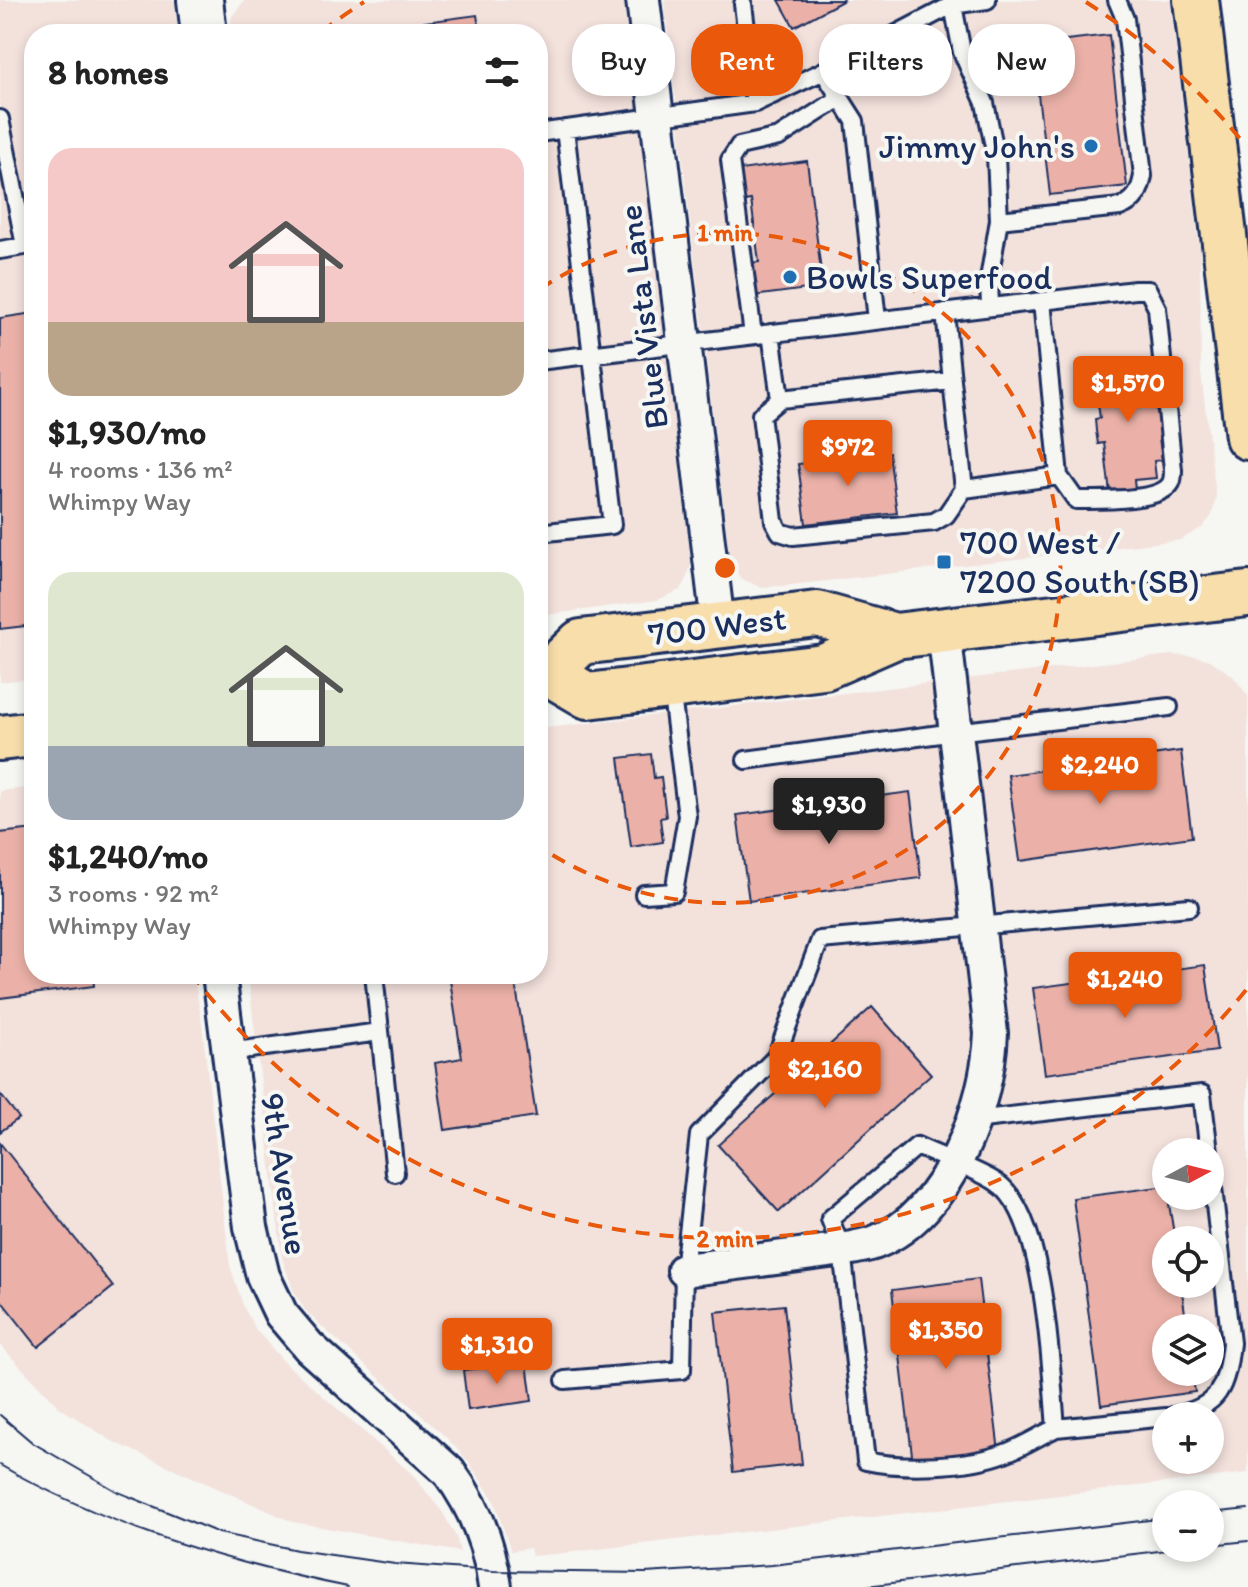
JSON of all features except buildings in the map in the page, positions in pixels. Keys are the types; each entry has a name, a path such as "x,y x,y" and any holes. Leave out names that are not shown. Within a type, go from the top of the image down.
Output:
{"main road":[{"path":"1196,0 1248,437"},
{"name":"700 West","path":"548,676 588,696 824,667 895,636 1248,594"},
{"name":"700 West","path":"548,671 581,642 817,614 895,636"},
{"path":"0,738 24,735"}],"street":[{"path":"200,0 203,24"},
{"name":"Blue Vista Lane","path":"643,0 718,625"},
{"path":"684,1270 842,1250 876,1242 911,1220 933,1197 974,1120 987,1076 991,1033 944,630"},
{"name":"9th Avenue","path":"220,984 251,1227 263,1276 281,1314 309,1347 449,1472 465,1493 481,1528 495,1587"}],"lane":[{"path":"911,24 952,2 987,0"},
{"path":"999,220 1120,207 1130,203 1139,192 1143,176 1125,19 1117,0"},
{"path":"952,2 962,52 985,103 994,143 999,220 989,279 990,307"},
{"path":"743,4 755,103"},
{"path":"548,132 755,103 819,73"},
{"path":"753,335 730,160 739,146 779,137 840,98 855,121 877,320"},
{"path":"0,119 24,241"},
{"path":"548,532 612,525 565,129"},
{"path":"0,250 24,246"},
{"path":"548,360 945,312 1135,290 1148,290 1157,308 1173,470 1170,484 1159,494 1105,501 1076,500 1059,476 1042,301"},
{"path":"945,312 964,489 946,515 934,522 793,536 780,532 774,521 761,415 780,399 952,381"},
{"path":"771,333 780,399"},
{"path":"964,489 1059,476"},
{"path":"644,894 674,892 687,816 671,685"},
{"path":"746,760 1169,707"},
{"path":"565,1380 682,1370 684,1270 699,1135 776,1057 820,940 1189,907"},
{"path":"375,984 395,1173"},
{"path":"228,1052 380,1032"},
{"path":"974,1120 1202,1094 1207,1138"},
{"path":"1056,1428 1047,1338 1031,1236 1017,1206 998,1182 917,1146 830,1219 842,1250 866,1461 884,1464 972,1463 1005,1453 1056,1428 1152,1418"},
{"path":"1210,1402 1218,1395 1226,1379 1231,1343 1216,1210"}],"shaded area":[{"path":"0,0 174,0 177,24 24,24 24,679 0,682"},
{"path":"245,0 624,0 627,24 572,24 572,96 635,96 691,564 680,590 657,600 548,615 548,24 231,24 232,16"},
{"path":"664,0 1170,0 1200,253 1201,373 1216,497 1212,515 1203,527 1180,540 782,586 760,587 740,578 729,551 675,93 675,24 667,24"},
{"path":"1171,655 1210,660 1233,676 1248,696 1248,1473 532,1556 530,1548 511,1551 494,1500 468,1461 447,1438 319,1324 305,1310 293,1290 282,1258 249,984 548,984 548,728"},
{"path":"24,788 24,984 195,984 230,1266 244,1308 256,1330 284,1362 413,1475 443,1513 460,1552 293,1522 112,1441 59,1407 0,1345 0,791"}],"tram line":[{"path":"0,1415 33,1443 118,1492 219,1533 297,1550 395,1564 493,1571 645,1573 772,1565 1152,1520"},
{"path":"0,1465 126,1525 258,1567 348,1587"},
{"path":"1224,1512 1248,1509"},
{"path":"1224,1544 1248,1541"},
{"path":"858,1587 1152,1552"}],"place":[{"name":"Jimmy John's","path":"1091,146"},
{"name":"Bowls Superfood","path":"790,277"},
{"name":"700 West / 7200 South (SB)","path":"944,562"}]}
